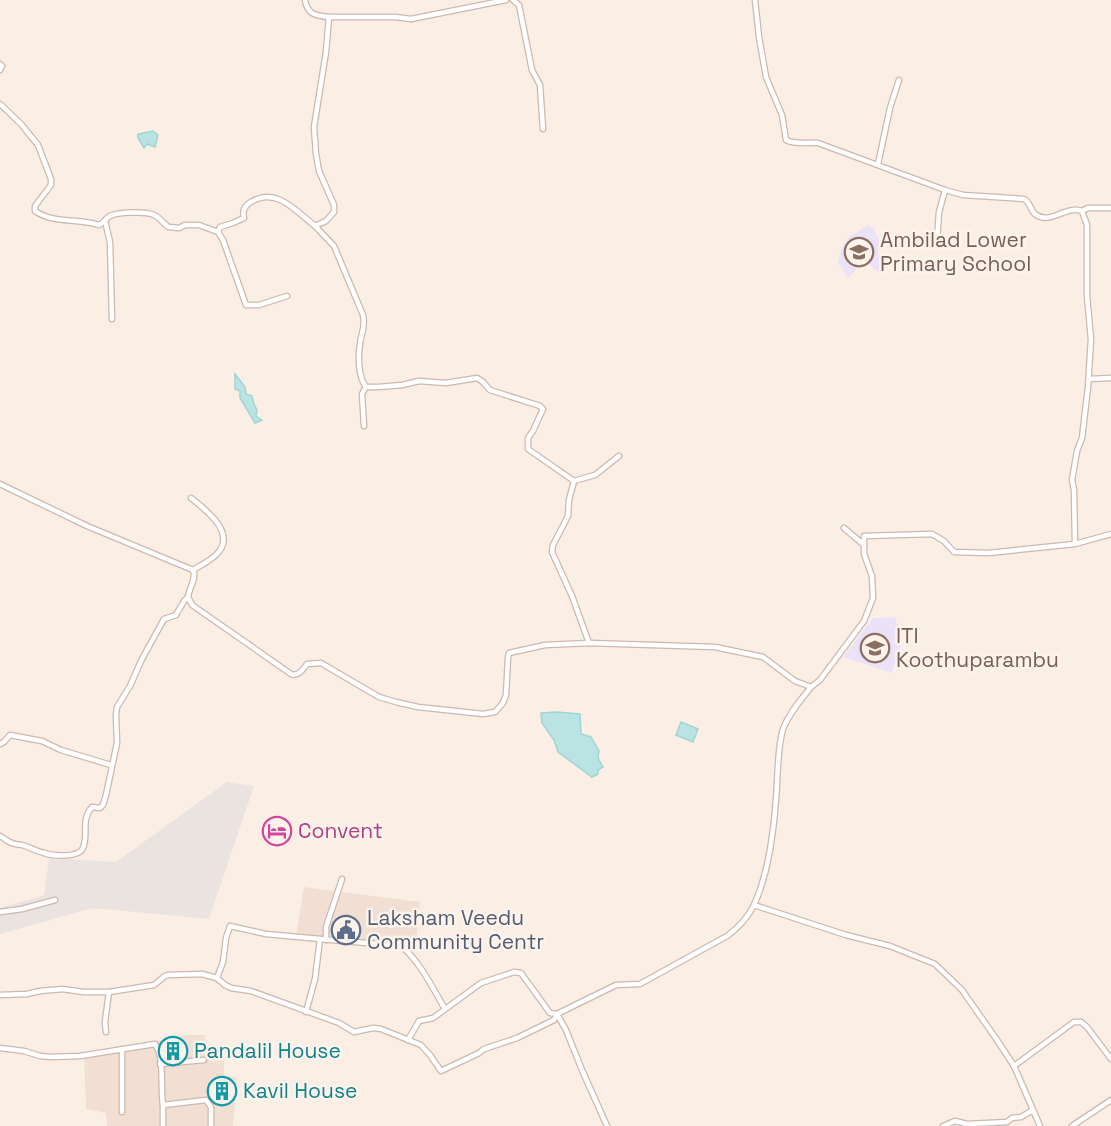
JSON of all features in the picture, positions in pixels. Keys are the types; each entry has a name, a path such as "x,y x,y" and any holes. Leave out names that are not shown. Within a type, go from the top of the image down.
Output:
{"street":[{"path":"305,0 310,12 318,16 411,19 506,0"},
{"path":"513,0 519,5 532,70 540,85 543,129"},
{"path":"755,0 766,77 782,115 786,140 794,143 818,142 963,195 1024,199 1029,202 1035,214 1042,217 1052,217 1074,209 1082,211 1088,208 1111,208"},
{"path":"315,226 326,221 334,212 334,205 319,171 314,127 329,17"},
{"path":"0,64 2,66 0,70"},
{"path":"878,164 890,108 899,80"},
{"path":"0,104 21,124 38,145 51,179 51,185 35,206 35,211 48,218 100,225 113,215 148,213 169,227 200,225 218,231 246,305 259,305 287,296"},
{"path":"937,240 939,212 945,190"},
{"path":"218,231 220,227 244,218 243,212 250,202 259,198 278,198 315,226 334,246 363,315 365,324 360,343 360,358 362,381 366,387"},
{"path":"1075,543 1072,480 1077,451 1082,438 1091,339 1086,296 1088,225 1082,211"},
{"path":"305,219 326,221"},
{"path":"105,221 110,242 112,319"},
{"path":"366,387 402,385 419,381 446,383 477,378 490,390 540,406 543,409 528,438 528,449 574,481"},
{"path":"1089,379 1111,378"},
{"path":"364,426 362,394 366,387"},
{"path":"574,481 596,475 619,456"},
{"path":"574,481 568,516 553,545 552,552 572,596 589,643"},
{"path":"0,484 87,526 193,570"},
{"path":"191,498 217,522 224,539 217,554 193,570"},
{"path":"843,528 864,545"},
{"path":"408,1040 419,1021 433,1018 480,983 514,972 521,973 550,1013 557,1014 616,986 640,984 727,936 737,928 754,905 762,882 770,846 783,730 791,713 811,687 820,680 864,621 873,598 872,576 864,554 864,536 932,534 944,541 954,552 988,553 1060,546 1111,534"},
{"path":"0,836 12,843 46,854 79,854 82,850 84,822 88,812 92,807 100,808 103,805 117,743 118,703 130,686 142,658 164,619 176,615 188,597 195,573 193,570"},
{"path":"188,597 192,605 291,674 297,674 308,664 321,663 379,697 418,707 483,714 495,712 504,703 506,695 509,653 545,645 589,643 715,647 763,657 795,681 811,687"},
{"path":"0,744 10,735 42,741 61,750 111,765"},
{"path":"306,1012 326,927 342,879"},
{"path":"0,912 22,909 54,900"},
{"path":"754,905 846,935 890,946 935,964 962,990 1014,1066 1040,1126"},
{"path":"217,978 223,962 230,926 266,934 401,946 415,960 445,1009"},
{"path":"0,994 27,994 63,989 109,992 154,985 168,975 202,974 217,978 231,988 250,991 339,1023 354,1032 373,1028 381,1029 421,1045 441,1071 492,1045 517,1038 554,1020 557,1014"},
{"path":"106,1032 109,992"},
{"path":"557,1014 607,1126"},
{"path":"1014,1066 1074,1022 1081,1022 1087,1027 1111,1059"},
{"path":"0,1048 52,1057 80,1056 154,1044 158,1048 160,1064 163,1126"},
{"path":"122,1049 122,1112"},
{"path":"160,1064 204,1060"},
{"path":"163,1105 206,1100 211,1107 211,1126"},
{"path":"1072,1126 1111,1100"},
{"path":"943,1126 955,1121 967,1124 1007,1122 1033,1110"}],"shaded area":[{"name":"Ambilad Lower Primary School","path":"868,225 874,229 879,240 878,255 883,257 884,265 881,271 877,271 868,263 862,263 849,277 838,263 841,249 849,237"},
{"name":"ITI Koothuparambu","path":"895,617 902,639 892,673 843,657 873,618"},
{"path":"227,782 254,786 209,919 93,908 0,934 0,908 44,895 49,858 116,862"},
{"path":"304,887 420,902 416,944 296,935"},
{"path":"186,1035 205,1035 206,1054 224,1055 224,1076 237,1077 233,1126 107,1126 106,1113 86,1109 84,1053"}],"water":[{"path":"153,131 158,135 155,147 147,144 144,148 138,134"},
{"path":"235,374 245,387 246,394 252,396 257,410 256,416 262,420 255,423 240,398 240,391 235,389"},
{"path":"541,713 580,714 581,734 591,737 599,751 598,758 603,767 598,770 598,774 592,777 558,752 554,740 542,723"},
{"path":"681,722 698,729 693,742 676,735"}],"place":[{"name":"Ambilad Lower Primary School","path":"859,252"},
{"name":"ITI Koothuparambu","path":"875,648"},
{"name":"Convent","path":"277,831"},
{"name":"Laksham Veedu Community Centr","path":"346,930"},
{"name":"Pandalil House","path":"173,1051"},
{"name":"Kavil House","path":"222,1091"}]}
